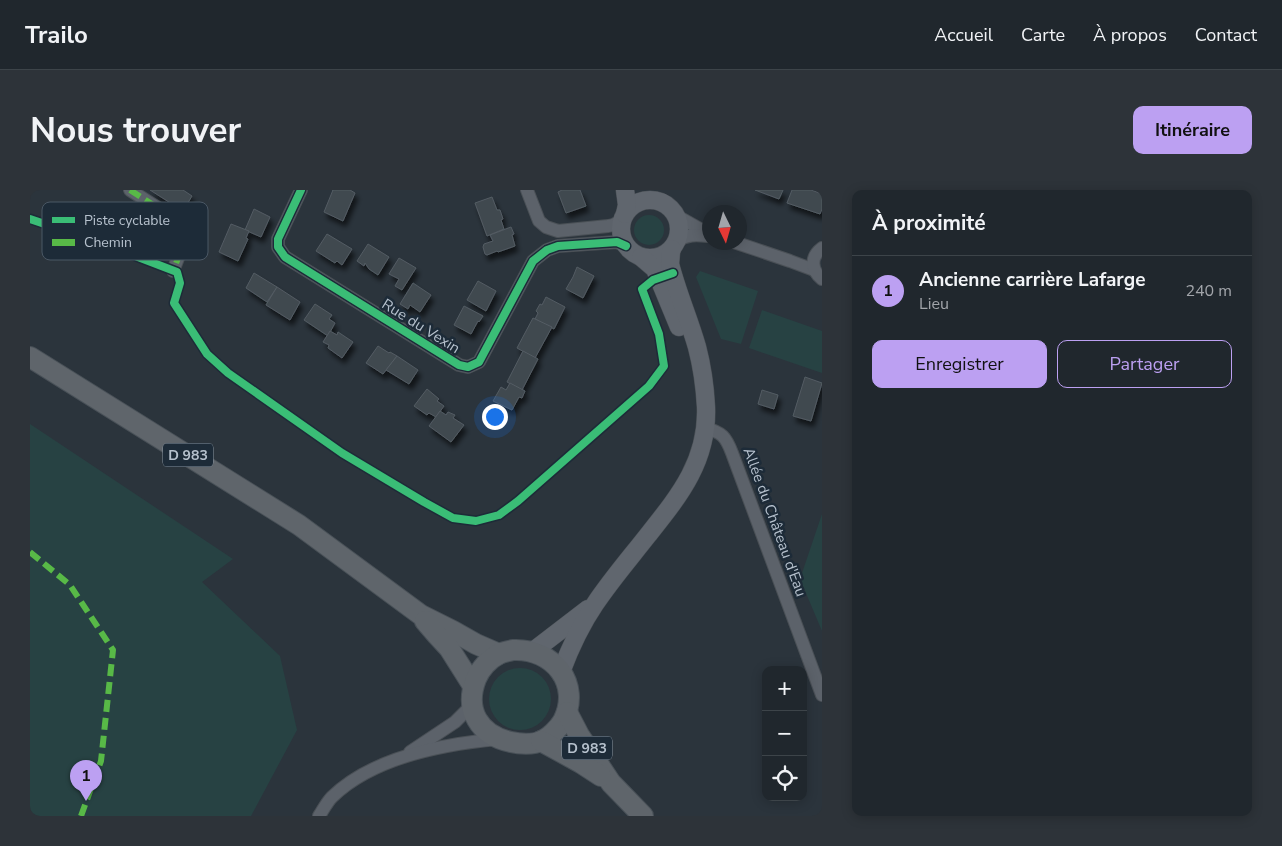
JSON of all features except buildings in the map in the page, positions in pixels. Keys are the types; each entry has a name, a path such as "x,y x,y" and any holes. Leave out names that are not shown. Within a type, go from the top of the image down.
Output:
{"main road":[{"path":"625,190 627,205 621,234 626,246 635,254 648,258 661,256 675,245"},
{"path":"561,672 577,634 595,604 686,485 699,456 706,428 706,406 697,348 670,264 670,252 675,245 680,231 680,224 670,207 651,197 644,190"},
{"path":"623,217 628,209 639,201 659,201"},
{"path":"642,257 655,269 703,382"},
{"name":"D 983","path":"30,356 299,525 420,615 499,654"},
{"path":"532,652 595,604"},
{"name":"D 983","path":"420,615 450,648 473,696"},
{"path":"513,650 532,652 549,660 561,672 570,697 567,712 560,725 541,741 518,744 499,739 488,733 476,719 473,696 478,673 499,654 513,650"},
{"name":"D 983","path":"567,712 579,735 611,782 642,816"},
{"name":"D 983","path":"541,741 611,782"}],"street":[{"path":"130,190 149,202"},
{"name":"Rue du Vexin","path":"301,190 278,239 278,247 285,257 459,365 468,367 479,362 533,261 546,250 558,246 617,242 626,246"},
{"path":"527,190 539,221 546,227 558,231 608,226 623,217"},
{"path":"677,216 702,230"},
{"path":"675,245 686,236 702,235"},
{"path":"747,246 790,261 818,275"},
{"path":"818,275 813,259 822,248"},
{"path":"173,271 177,260"},
{"name":"Allée du Château d'Eau","path":"706,428 720,433 729,445 822,695"},
{"path":"404,756 455,722 473,696"},
{"path":"319,816 330,798 349,782 372,769 404,756 472,742 499,739"}],"green space":[{"path":"649,215 660,219 664,230 660,241 649,245 638,241 634,230 638,219"},
{"path":"700,271 758,291 741,344 721,339 696,277"},
{"path":"762,310 822,331 822,373 749,348"},
{"path":"30,424 233,559 202,582 280,656 297,730 251,816 30,816"},
{"path":"822,514 822,631 800,579"},
{"path":"520,668 532,670 542,677 549,687 551,699 549,711 542,721 532,728 520,730 508,728 498,721 491,711 489,699 491,687 498,677 508,670"}],"marked path":[{"path":"130,190 149,202"},
{"path":"173,271 177,260"},
{"path":"30,552 70,585 113,650 101,761 81,816"}],"cycle path":[{"path":"301,190 278,239 278,247 285,257 459,365 468,367 479,362 533,261 547,250 558,246 617,242 626,246"},
{"path":"30,219 42,223"},
{"path":"146,260 177,272 180,283 174,303 207,354 228,373 342,453 424,502 453,518 476,521 499,515 518,501 649,386 664,366 659,334 642,289 653,280 673,273"}],"place":[{"name":"Ancienne carrière Lafarge","path":"86,801"}]}
